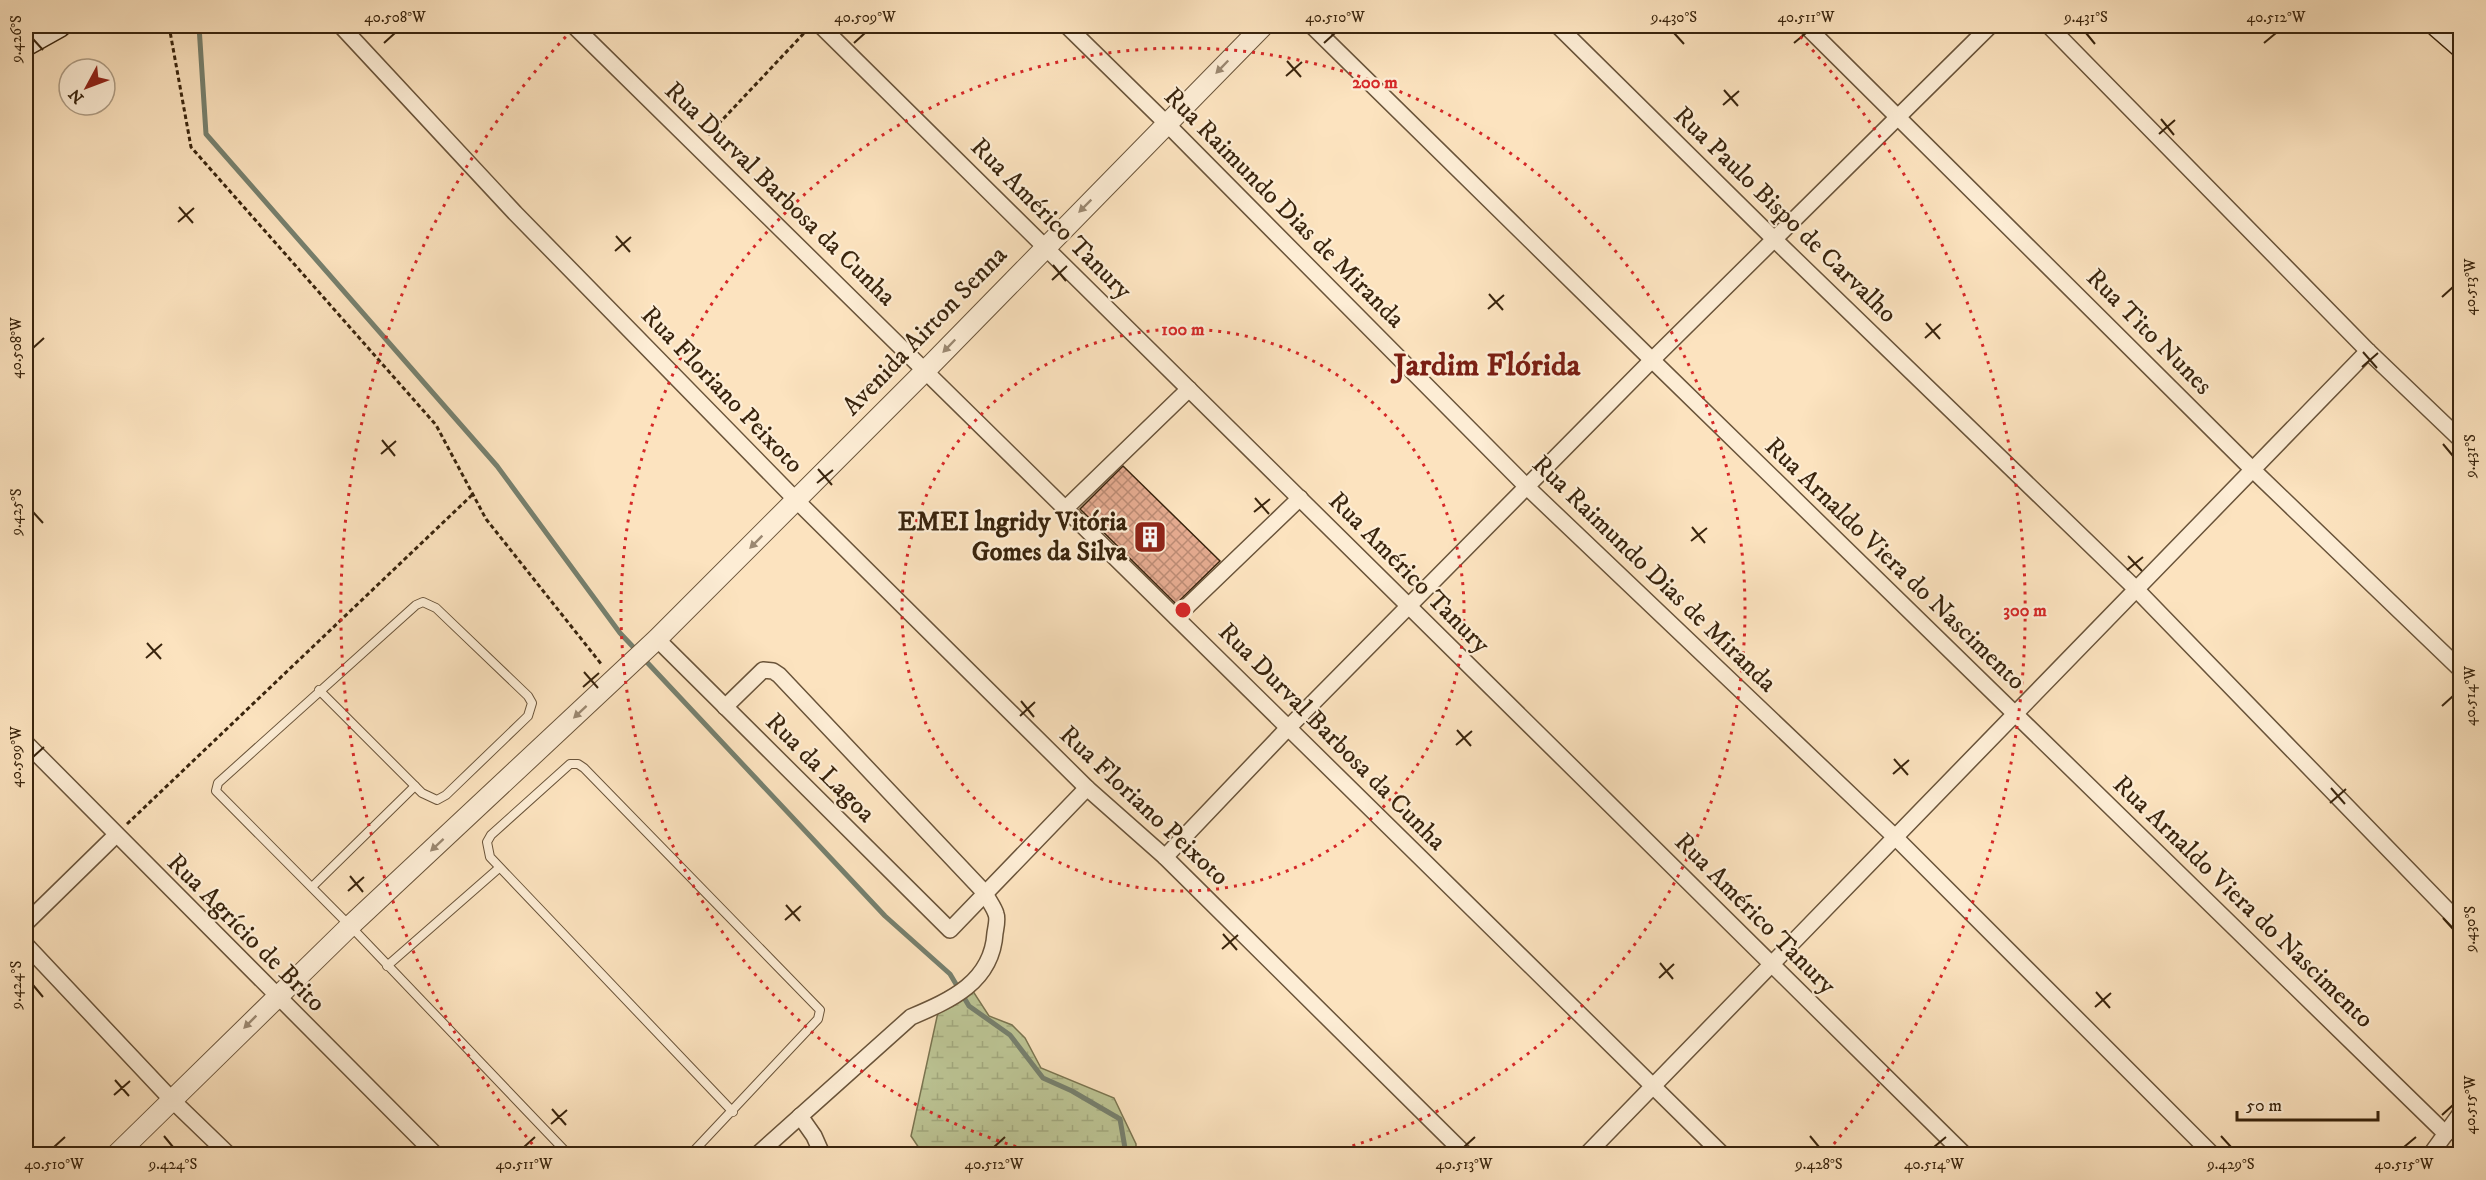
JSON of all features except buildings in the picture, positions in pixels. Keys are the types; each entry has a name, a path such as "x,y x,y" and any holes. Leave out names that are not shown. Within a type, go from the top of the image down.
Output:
{"main road":[{"path":"26,45 60,26"},
{"path":"2437,26 2460,46"}],"street":[{"name":"Rua Floriano Peixoto","path":"341,26 515,213 797,501 1087,788 1165,857 1465,1155"},
{"name":"Rua Durval Barbosa da Cunha","path":"574,26 1722,1155"},
{"name":"Rua Américo Tanury","path":"821,26 1964,1155"},
{"name":"Rua Raimundo Dias de Miranda","path":"1067,26 1528,488 1895,837 2212,1155"},
{"name":"Avenida Airton Senna","path":"117,1155 350,926 654,642 797,501 1263,26"},
{"name":"Rua Arnaldo Viera do Nascimento","path":"1312,26 2446,1134"},
{"name":"Rua Paulo Bispo de Carvalho","path":"1558,26 1774,239 2135,588 2460,923"},
{"name":"Rua Tito Nunes","path":"1806,26 2253,470 2460,669"},
{"path":"1165,857 1288,728 1528,488 1652,360 1990,26"},
{"path":"2049,26 2368,351 2460,440"},
{"path":"1587,1155 2135,588 2368,351"},
{"path":"1064,510 1189,389"},
{"path":"1176,617 1299,498"},
{"name":"Rua da Lagoa","path":"654,642 725,707 919,903 950,930 985,893"},
{"path":"725,707 763,670 773,671 779,675 985,893 997,915 994,947 978,979 932,1008 911,1017 758,1155"},
{"name":"Rua Agrício de Brito","path":"26,743 435,1155"},
{"path":"985,893 1087,788"},
{"path":"26,923 116,836"},
{"path":"26,945 172,1100 228,1155"},
{"path":"2431,1155 2460,1114"},
{"path":"800,1116 814,1136 822,1155"}],"lane":[{"path":"319,690 415,786 429,798 437,800 446,795 528,716 532,704 528,696 436,608 423,602 416,605 319,690 218,783 216,791 350,926 568,1155"},
{"path":"691,1155 733,1112 818,1019 820,1010 578,764 570,764 491,835 487,842 487,850 499,868 733,1112"},
{"path":"312,887 415,786"},
{"path":"387,966 499,868"}],"path":[{"path":"169,26 191,147 436,425 486,519 619,676"},
{"path":"697,147 811,26"},
{"path":"116,836 473,494"}],"green space":[{"path":"963,982 969,985 989,1016 1012,1025 1025,1038 1041,1068 1114,1098 1136,1144 1136,1154 923,1154 911,1136 942,994"}],"waterway":[{"path":"199,26 206,134 497,466 620,633 637,651"},
{"path":"643,658 885,916 950,974 969,1006 1010,1035 1043,1078 1072,1091 1120,1119 1126,1154"}],"place":[{"name":"EMEI lngridy Vitória Gomes da Silva","path":"1150,537"}],"district":[{"name":"Jardim Flórida","path":"1487,366"}]}
